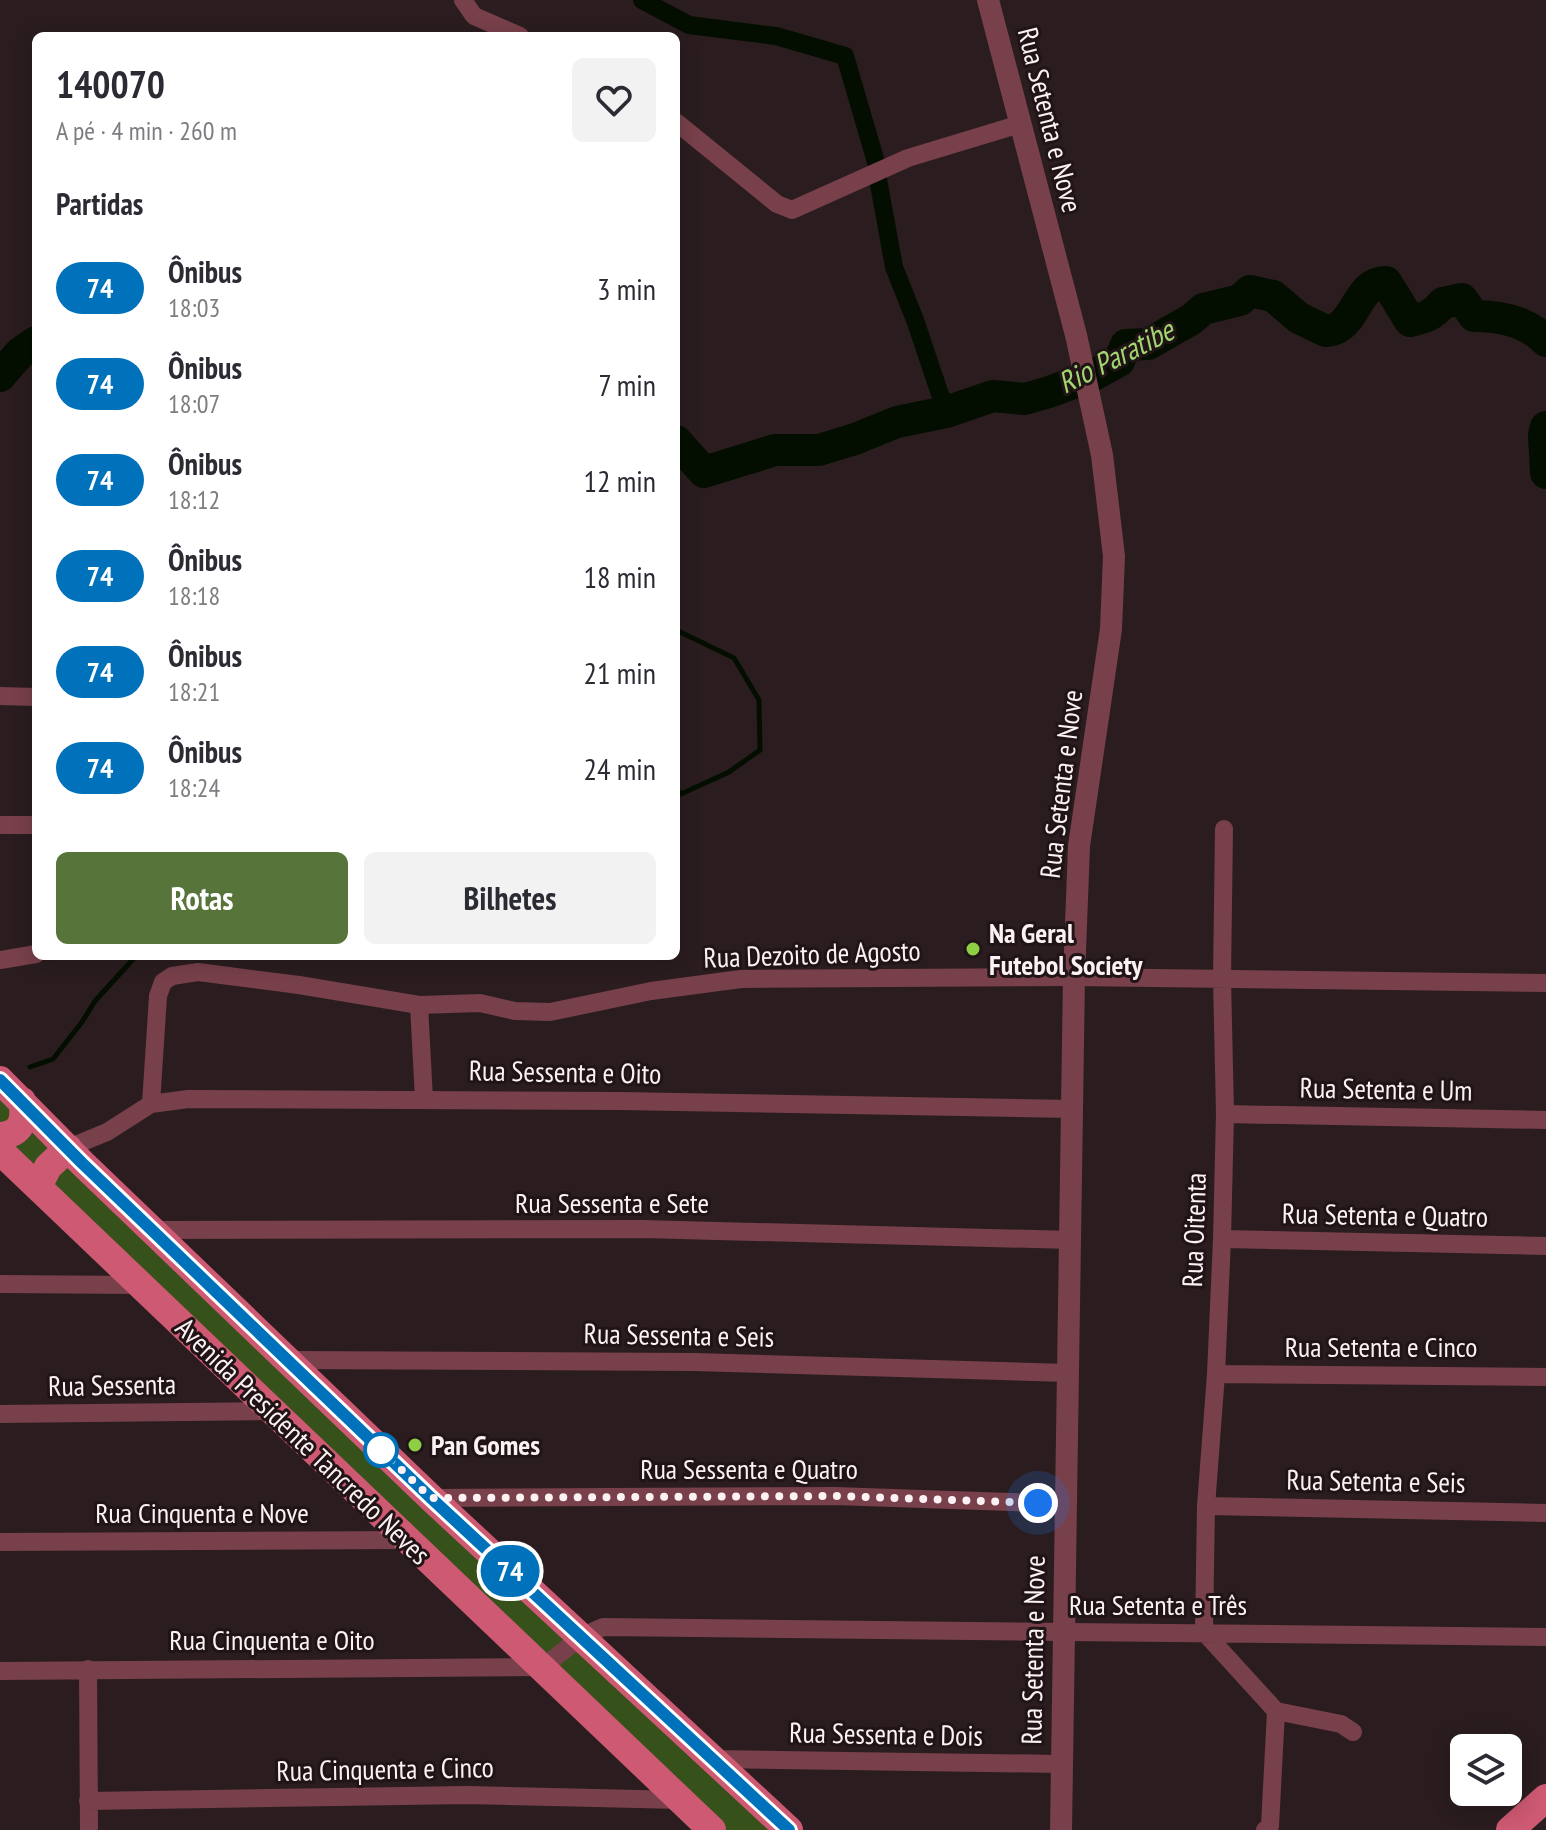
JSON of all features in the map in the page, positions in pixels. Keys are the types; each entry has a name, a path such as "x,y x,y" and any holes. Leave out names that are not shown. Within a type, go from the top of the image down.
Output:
{"main road":[{"name":"Avenida Presidente Tancredo Neves","path":"0,1080 431,1498 789,1830"},
{"path":"0,1136 11,1135 21,1128 24,1119 22,1101"},
{"path":"38,1187 48,1167 68,1148"},
{"name":"Avenida Presidente Tancredo Neves","path":"0,1151 712,1830"},
{"path":"1510,1830 1546,1798"}],"street":[{"path":"463,0 474,16 511,32"},
{"name":"Rua Setenta e Nove","path":"988,0 1076,335 1102,455 1114,556 1111,629 1079,846 1074,977 1061,1830"},
{"path":"473,32 474,16"},
{"path":"680,125 751,185 777,204 792,210 908,158 1020,124"},
{"path":"0,696 32,697"},
{"path":"0,825 32,825"},
{"name":"Rua Oitenta","path":"1204,1632 1206,1506 1222,1239 1224,829"},
{"path":"0,960 32,955"},
{"name":"Rua Dezoito de Agosto","path":"151,1104 158,996 163,982 172,976 198,972 419,1005 480,1003 515,1011 550,1012 651,991 741,979 1074,977 1546,983"},
{"path":"419,1005 424,1099"},
{"name":"Rua Sessenta e Oito","path":"68,1148 107,1132 151,1104 229,1097 1072,1109"},
{"name":"Rua Setenta e Um","path":"1225,1114 1546,1120"},
{"name":"Rua Sessenta e Sete","path":"153,1230 642,1229 1071,1240"},
{"name":"Rua Setenta e Quatro","path":"1222,1239 1546,1246"},
{"path":"0,1284 139,1285"},
{"name":"Rua Sessenta e Seis","path":"289,1360 694,1362 1068,1373"},
{"name":"Rua Setenta e Cinco","path":"1216,1374 1546,1377"},
{"name":"Rua Sessenta","path":"0,1414 272,1411"},
{"name":"Rua Sessenta e Quatro","path":"431,1498 835,1496 1067,1504"},
{"name":"Rua Setenta e Seis","path":"1206,1506 1546,1513"},
{"name":"Rua Cinquenta e Nove","path":"0,1542 405,1540"},
{"name":"Rua Setenta e Três","path":"543,1667 581,1637 603,1627 1546,1637"},
{"path":"1204,1632 1276,1711 1341,1724 1353,1732"},
{"name":"Rua Cinquenta e Oito","path":"0,1671 543,1667"},
{"path":"88,1669 89,1830"},
{"path":"1265,1830 1270,1826 1276,1711"},
{"name":"Rua Sessenta e Dois","path":"711,1759 1061,1764"},
{"name":"Rua Cinquenta e Cinco","path":"88,1801 467,1795 681,1800"}],"green space":[{"path":"0,1089 776,1830 721,1830 0,1144"}],"waterway":[{"path":"642,0 689,25 776,36 845,56 876,162"},
{"path":"878,179 894,267 946,412"},
{"name":"Rio Paratibe","path":"680,445 704,472 775,450 819,450 897,422 946,412 993,396 1025,399 1090,377 1119,361 1126,345 1148,344 1192,319 1203,309 1240,300 1250,291 1273,296 1299,318 1326,331 1336,329 1345,321 1370,287 1386,282 1410,321 1428,315 1443,303 1462,299 1474,316 1513,321 1531,329 1546,341"},
{"name":"Rio Paratibe","path":"0,376 20,353 32,345"},
{"name":"Rio Paratibe","path":"1546,427 1546,473"},
{"path":"680,632 734,658 759,700 760,750 729,772 680,793"},
{"path":"30,1067 53,1059 95,1001 132,960"}],"bus line":[{"name":"74","path":"0,1080 82,1163 431,1498 789,1830"}],"place":[{"name":"Na Geral Futebol Society","path":"973,949"},
{"name":"Pan Gomes","path":"415,1445"}],"route":[{"path":"381,1450 431,1498 835,1496 1038,1503"}]}
